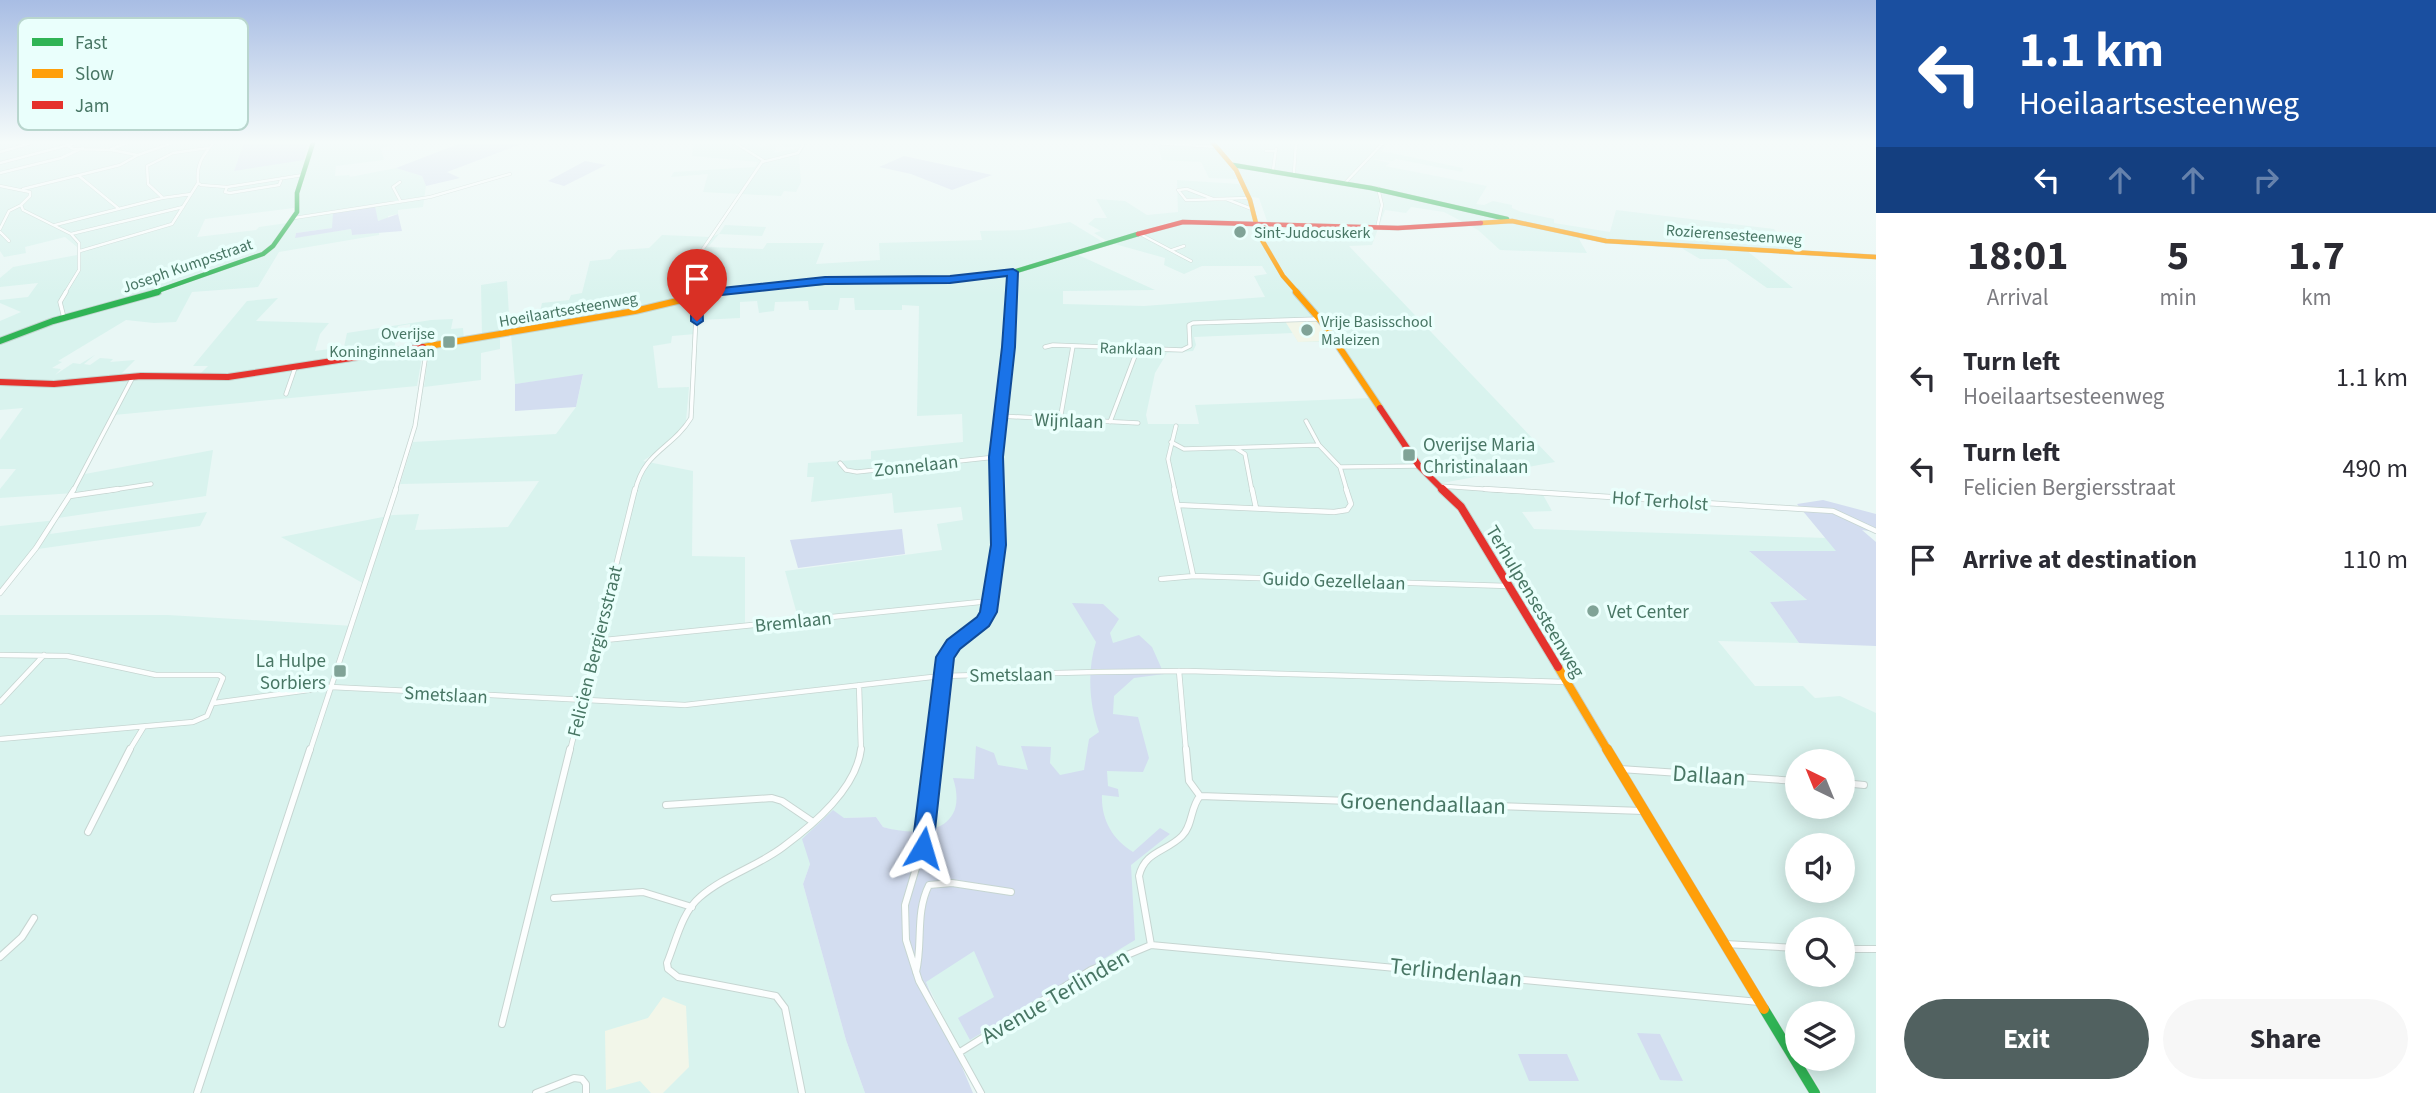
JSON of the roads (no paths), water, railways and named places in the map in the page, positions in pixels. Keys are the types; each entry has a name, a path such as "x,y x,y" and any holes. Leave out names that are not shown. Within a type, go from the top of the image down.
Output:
{"street":[{"path":"9,240 0,230 9,211 21,205 31,194"},
{"path":"100,194 119,209"},
{"path":"158,194 162,198"},
{"path":"54,225 162,198 191,194"},
{"path":"80,251 175,222 191,194"},
{"name":"Joseph Kumpsstraat","path":"0,341 64,318 161,291 250,260 273,246 294,218 299,194"},
{"path":"397,194 401,202"},
{"path":"294,218 439,194"},
{"path":"681,300 678,293 691,263 724,223 743,194"},
{"path":"1182,194 1187,200 1226,199 1252,209"},
{"path":"1200,194 1213,199 1249,198"},
{"name":"Terhulpensesteenweg","path":"1247,194 1261,240 1283,276 1319,319 1419,466 1461,507 1815,1093"},
{"path":"1377,228 1382,205 1380,194"},
{"path":"1409,194 1512,221"},
{"path":"21,205 23,210 71,234 79,243 79,270 60,302 64,318"},
{"path":"71,234 183,207"},
{"name":"Rozierensesteenweg","path":"1256,224 1377,228 1512,221 1606,241 1876,257"},
{"name":"Hoeilaartsesteenweg","path":"0,382 54,384 134,376 228,377 423,348 635,311 697,295 797,282 950,279 1013,272 1183,222 1256,224"},
{"path":"1139,234 1191,261"},
{"path":"1171,250 1184,246"},
{"path":"981,1093 916,972 906,940 904,915 908,888 923,848 947,651 983,622 989,612 999,545 996,457 1010,335 1013,272"},
{"name":"Felicien Bergiersstraat","path":"502,1024 639,473 646,463 681,433 691,418 699,299 697,295"},
{"name":"Ranklaan","path":"1045,347 1186,349 1190,346 1189,325 1193,323 1319,319"},
{"path":"1060,420 1073,346"},
{"path":"197,1093 415,426 423,348"},
{"path":"1110,422 1138,348"},
{"path":"286,394 295,368"},
{"path":"0,593 41,541 70,496 134,376"},
{"name":"Wijnlaan","path":"1000,416 1139,423"},
{"path":"1178,505 1334,512 1348,510 1351,504 1338,464 1319,445 1306,421"},
{"path":"1177,426 1169,454 1194,576"},
{"path":"1171,441 1184,449"},
{"path":"1169,454 1184,449 1319,445"},
{"path":"1233,447 1245,454 1256,508"},
{"path":"1245,454 1251,447"},
{"name":"Zonnelaan","path":"840,463 846,470 857,472 996,457"},
{"path":"1338,464 1419,466"},
{"path":"70,496 151,484"},
{"name":"Hof Terholst","path":"1440,486 1828,510 1876,531"},
{"name":"Guido Gezellelaan","path":"1161,579 1194,576 1508,586"},
{"name":"Bremlaan","path":"596,641 990,601"},
{"path":"0,655 76,658 156,674 222,675 214,703 202,720 0,739"},
{"path":"0,702 44,655"},
{"path":"1151,945 1139,876 1140,865 1188,828 1194,802 1200,796 1189,781 1179,671"},
{"name":"Smetslaan","path":"214,703 331,687 685,705 942,676 1179,671 1567,682"},
{"path":"802,1093 785,1008 776,996 678,977 668,970 667,962 686,915 692,907 711,889 766,858 813,822 844,791 859,764 859,685"},
{"path":"88,832 121,764 144,727"},
{"name":"Dallaan","path":"1620,769 1785,780"},
{"path":"1855,784 1864,785"},
{"name":"Groenendaallaan","path":"1200,796 1645,811"},
{"path":"666,805 772,798 782,801 813,822"},
{"path":"916,972 919,962 918,917 929,885 952,883 1011,892"},
{"path":"554,898 643,892 692,907"},
{"path":"0,957 22,937 34,918"},
{"path":"1726,944 1785,947"},
{"name":"Terlindenlaan","path":"1151,945 1760,1002"},
{"name":"Avenue Terlinden","path":"960,1052 1091,970 1119,956 1151,945"},
{"path":"1855,949 1876,949"},
{"path":"536,1093 574,1078 582,1079 586,1084 586,1093"}],"place":[{"name":"Sint-Judocuskerk","path":"1240,232"},
{"name":"Vrije Basisschool Maleizen","path":"1307,330"},
{"name":"Overijse Koninginnelaan","path":"449,342"},
{"name":"Overijse Maria Christinalaan","path":"1409,455"},
{"name":"Vet Center","path":"1593,611"},
{"name":"La Hulpe Sorbiers","path":"340,671"}]}
